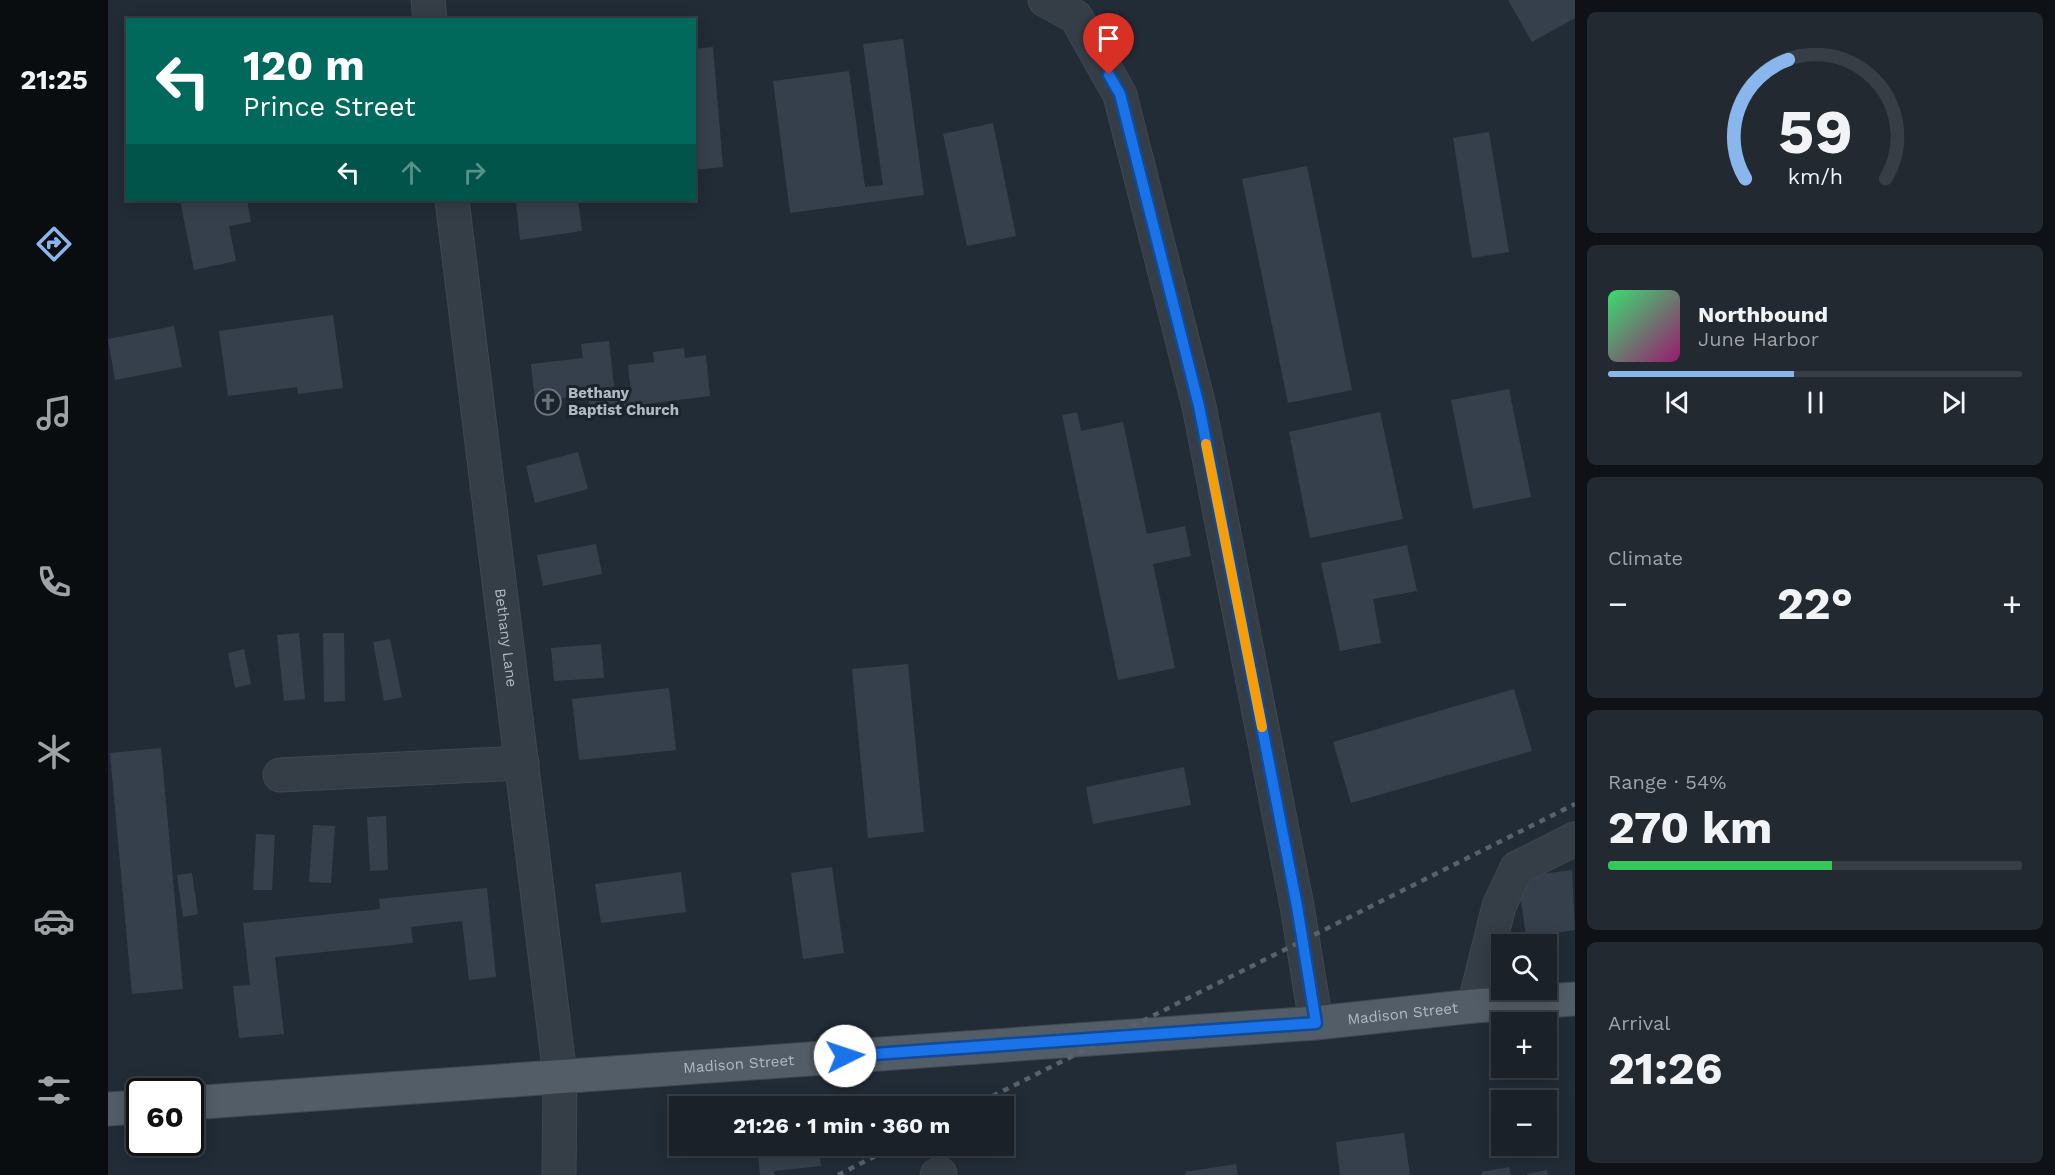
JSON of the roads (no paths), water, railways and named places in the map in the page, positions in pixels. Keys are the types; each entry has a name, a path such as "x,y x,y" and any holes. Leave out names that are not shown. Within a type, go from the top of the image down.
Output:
{"main road":[{"name":"Madison Street","path":"204,1102 1316,1023 1474,1006 1575,999"},
{"path":"108,1109 126,1108"}],"street":[{"path":"428,0 430,18"},
{"path":"1046,0 1076,17 1120,94 1199,406 1297,906 1316,1023"},
{"name":"Bethany Lane","path":"452,201 560,1076 559,1175"},
{"path":"280,774 522,763"},
{"path":"1474,1006 1499,906 1517,868 1575,839"}],"railway":[{"path":"993,1096 1575,804"},
{"path":"838,1175 875,1156"}],"place":[{"name":"Bethany Baptist Church","path":"548,402"}]}
